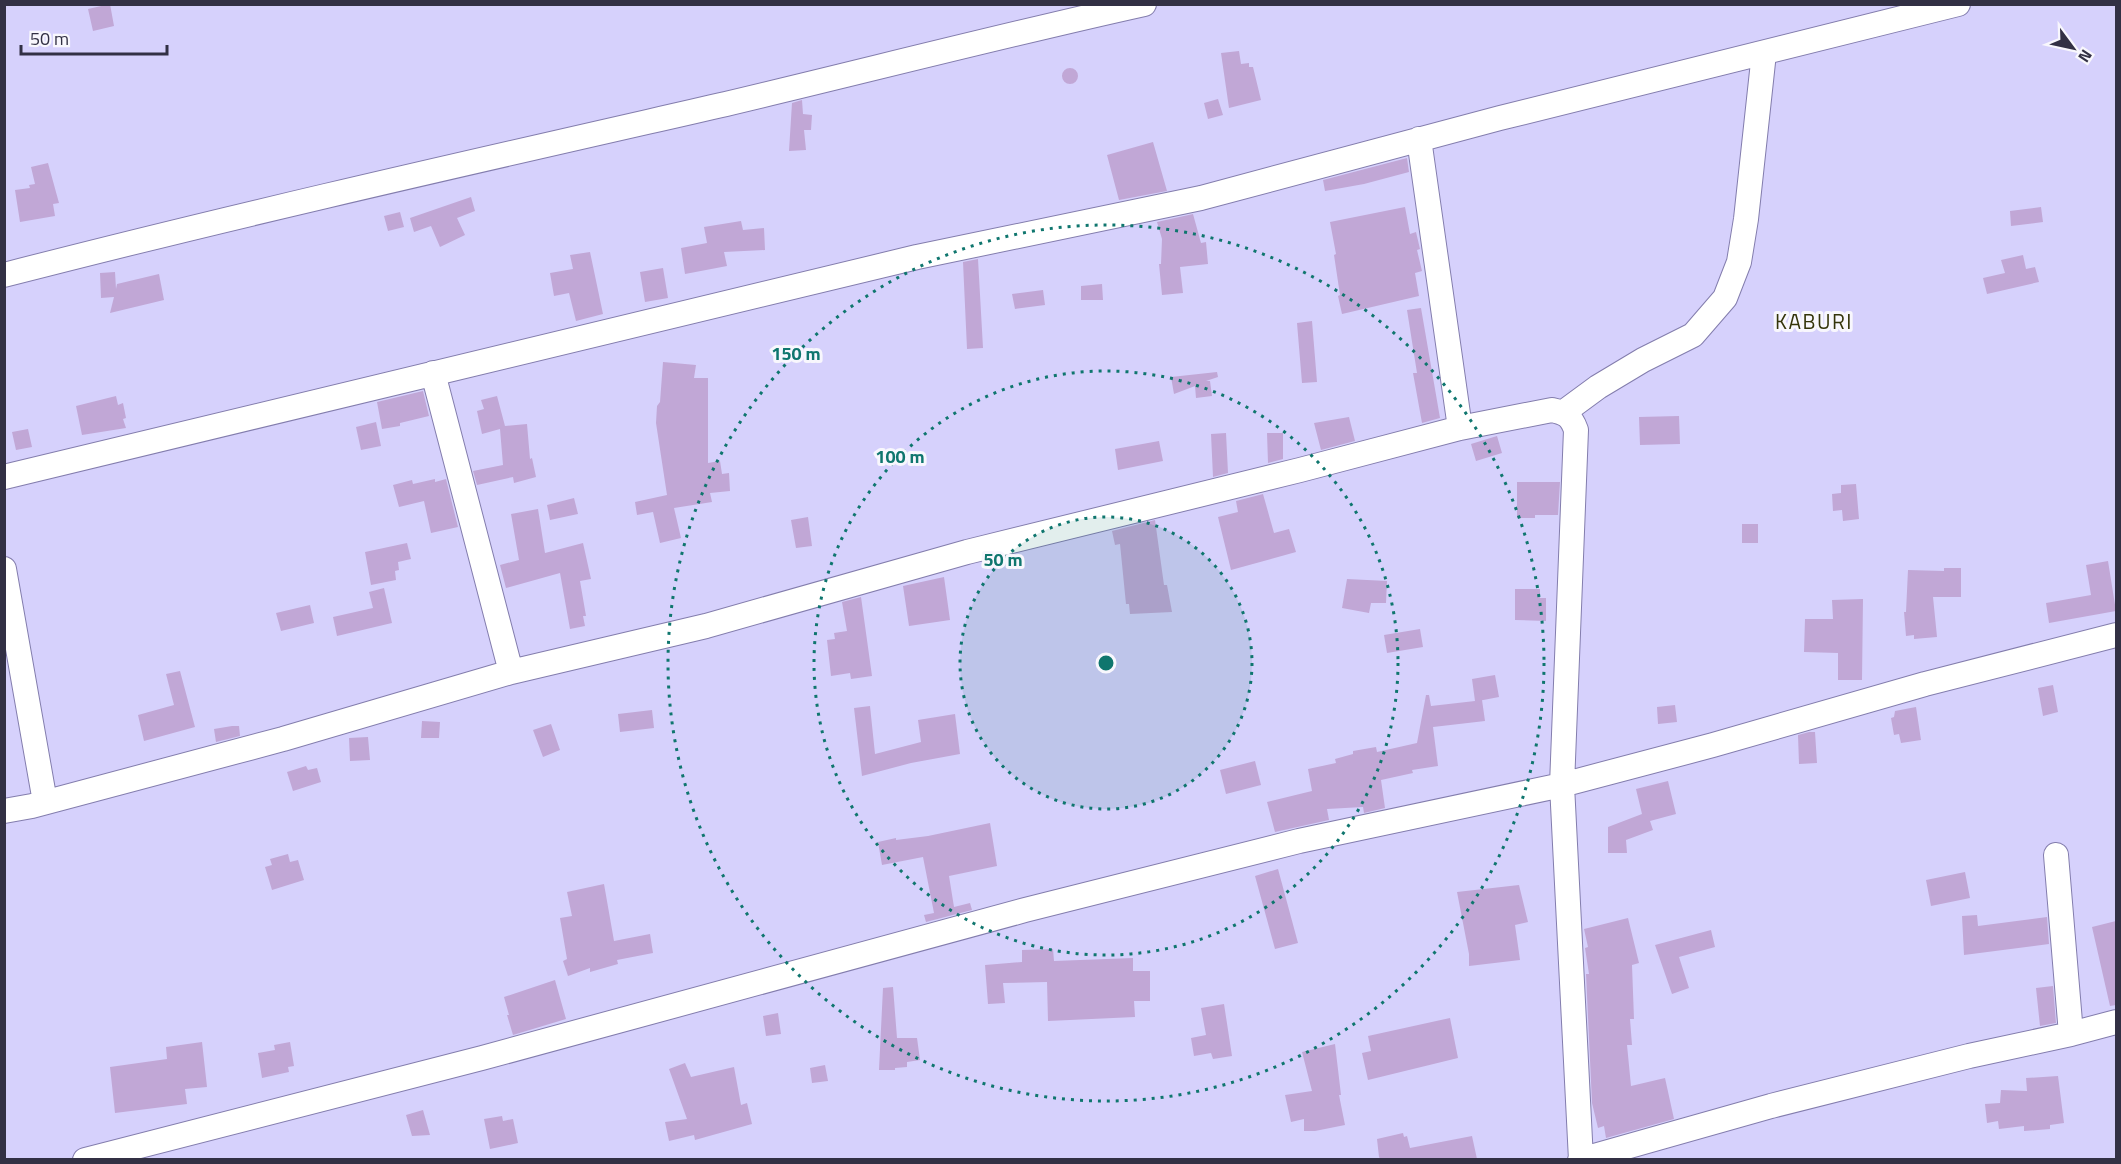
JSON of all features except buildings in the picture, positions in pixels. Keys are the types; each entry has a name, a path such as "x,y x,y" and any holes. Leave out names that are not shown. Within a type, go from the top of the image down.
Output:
{"street":[{"path":"4,275 170,232 771,93 1016,32 1144,4"},
{"path":"4,477 433,373 614,332 917,257 1201,198 1419,139 1958,4"},
{"path":"1564,412 1598,387 1643,360 1693,335 1725,298 1739,262 1746,219 1764,53"},
{"path":"1419,139 1460,428"},
{"path":"433,373 511,672"},
{"path":"4,812 283,739 511,672 706,626 967,552 1460,428 1552,410 1564,412 1572,418 1576,430 1562,785 1581,1159 1771,1106 2116,1022"},
{"path":"4,569 45,802"},
{"path":"86,1160 482,1058 1048,905 1299,841 1562,785 1713,745 1925,684 2116,635"},
{"path":"2056,855 2072,1034"}],"district":[{"name":"KABURI","path":"1814,321"}]}
